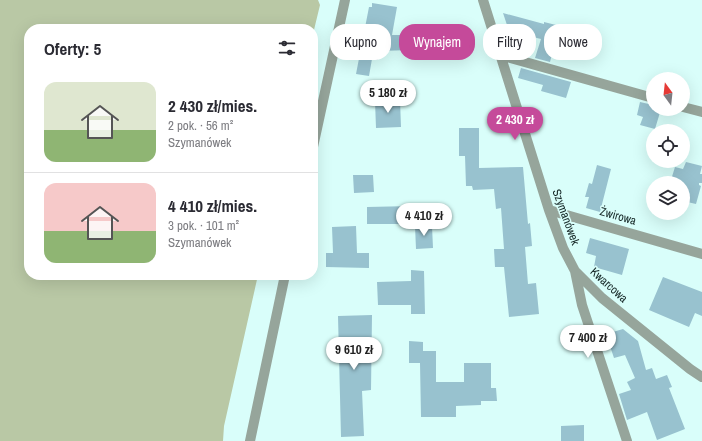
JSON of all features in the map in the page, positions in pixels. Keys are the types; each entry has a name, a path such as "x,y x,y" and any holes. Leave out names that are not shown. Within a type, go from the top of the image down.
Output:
{"street":[{"path":"318,124 345,0"},
{"name":"Szymanówek","path":"483,0 490,24"},
{"name":"Szymanówek","path":"502,60 549,210 563,248 575,271 582,306 626,441"},
{"path":"518,60 646,96"},
{"path":"690,109 702,112"},
{"name":"Żwirowa","path":"549,210 702,254"},
{"name":"Kwarcowa","path":"575,271 602,298 702,377"},
{"path":"250,441 284,280"}],"green space":[{"path":"0,0 318,0 320,5 315,24 24,24 24,280 257,280 224,426 223,441 0,441"}],"building":[{"path":"372,3 397,7 392,35 399,35 399,50 391,51 391,24 366,24 369,7 372,7"},
{"path":"503,13 544,24 544,60 551,60 550,62 536,58 541,39 536,38 536,24 507,24"},
{"path":"359,60 372,60 369,76 356,74"},
{"path":"521,68 571,82 566,98 541,91 543,85 518,78"},
{"path":"400,100 401,127 376,128 375,101"},
{"path":"640,102 646,103 646,116 659,116 656,124 646,124 646,127 640,125 643,117 637,115"},
{"path":"459,128 479,128 479,168 523,167 528,224 530,223 532,246 525,247 528,284 536,283 539,314 509,317 504,267 495,267 494,249 504,249 501,208 496,209 494,189 473,190 472,186 466,186 465,156 459,156"},
{"path":"690,163 702,166 700,174 702,174 702,183 699,183 701,186 696,204 690,203 690,176 672,176 675,168 690,168"},
{"path":"597,165 611,169 600,212 586,208 589,197 585,197 589,183 592,184"},
{"path":"353,175 373,175 374,192 354,193"},
{"path":"412,206 413,224 367,224 367,207"},
{"path":"356,226 357,253 369,253 369,268 326,267 326,253 333,253 332,227"},
{"path":"415,226 432,226 433,248 416,249"},
{"path":"590,238 629,249 622,275 594,267 596,256 586,253"},
{"path":"411,270 424,271 425,314 411,314 411,305 378,305 377,282 411,281"},
{"path":"663,277 702,292 702,316 695,313 689,327 649,310"},
{"path":"372,315 371,390 362,391 364,436 341,437 338,316"},
{"path":"623,329 638,341 646,370 652,368 656,379 667,375 672,387 669,388 685,429 657,440 647,412 627,420 619,394 631,390 627,382 635,378 625,355 614,358 606,334"},
{"path":"409,341 423,342 423,351 436,351 436,382 464,382 464,363 491,363 491,388 496,388 497,401 481,401 481,405 456,406 456,417 421,417 420,363 409,363"},
{"path":"584,425 584,441 561,441 561,426"}]}
